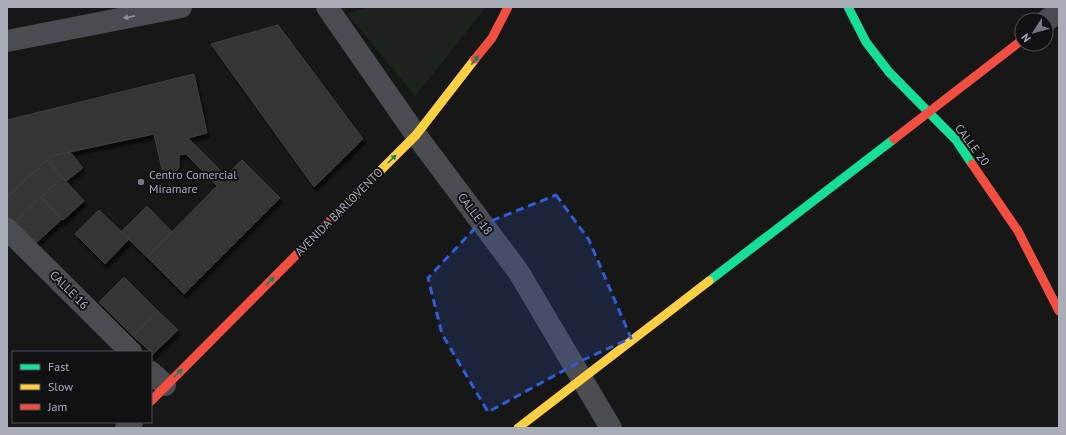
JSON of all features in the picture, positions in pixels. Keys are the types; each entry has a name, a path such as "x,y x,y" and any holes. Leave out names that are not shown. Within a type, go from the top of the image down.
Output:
{"street":[{"path":"7,41 181,7"},
{"name":"CALLE 18","path":"327,7 416,135 518,271 583,378 611,428"},
{"name":"AVENIDA BARLOVENTO","path":"156,386 416,135 492,38 508,7"},
{"name":"CALLE 20","path":"848,7 866,42 889,72 956,140 1018,231 1059,311"},
{"path":"518,428 1014,46"},
{"name":"CALLE 16","path":"7,229 130,351"}],"highlighted area":[{"path":"556,195 589,240 631,338 583,360 488,412 442,334 428,278 476,227"}],"shaded area":[{"path":"371,7 486,7 415,96 347,13"}],"building":[{"path":"278,25 363,139 314,187 211,44"},
{"path":"194,74 207,133 188,138 226,176 242,160 280,198 184,294 147,257 217,186 186,154 179,155 179,168 176,171 169,173 162,169 154,134 51,156 7,197 7,120"},
{"path":"70,152 83,168 66,181 47,160 51,156"},
{"path":"47,160 62,177 14,223 7,216 7,197"},
{"path":"62,177 84,201 63,220 41,197"},
{"path":"41,197 62,219 34,245 14,223"},
{"path":"147,206 172,232 147,257 121,232"},
{"path":"99,210 129,239 105,264 75,234"},
{"path":"124,277 158,311 133,336 99,302"},
{"path":"158,311 178,330 152,355 152,351 150,351 133,336"}],"traffic: fast":[{"path":"848,7 866,42 889,72 956,140 972,164"},
{"path":"709,281 894,139"}],"traffic: slow":[{"path":"335,216 416,135 475,59"},
{"path":"518,428 709,281"}],"traffic: jam":[{"path":"475,59 492,38 508,7"},
{"path":"894,139 1014,46"},
{"path":"972,164 1018,231 1059,311"},
{"path":"152,400 335,216"}],"place":[{"name":"Centro Comercial Miramare","path":"141,182"}]}
